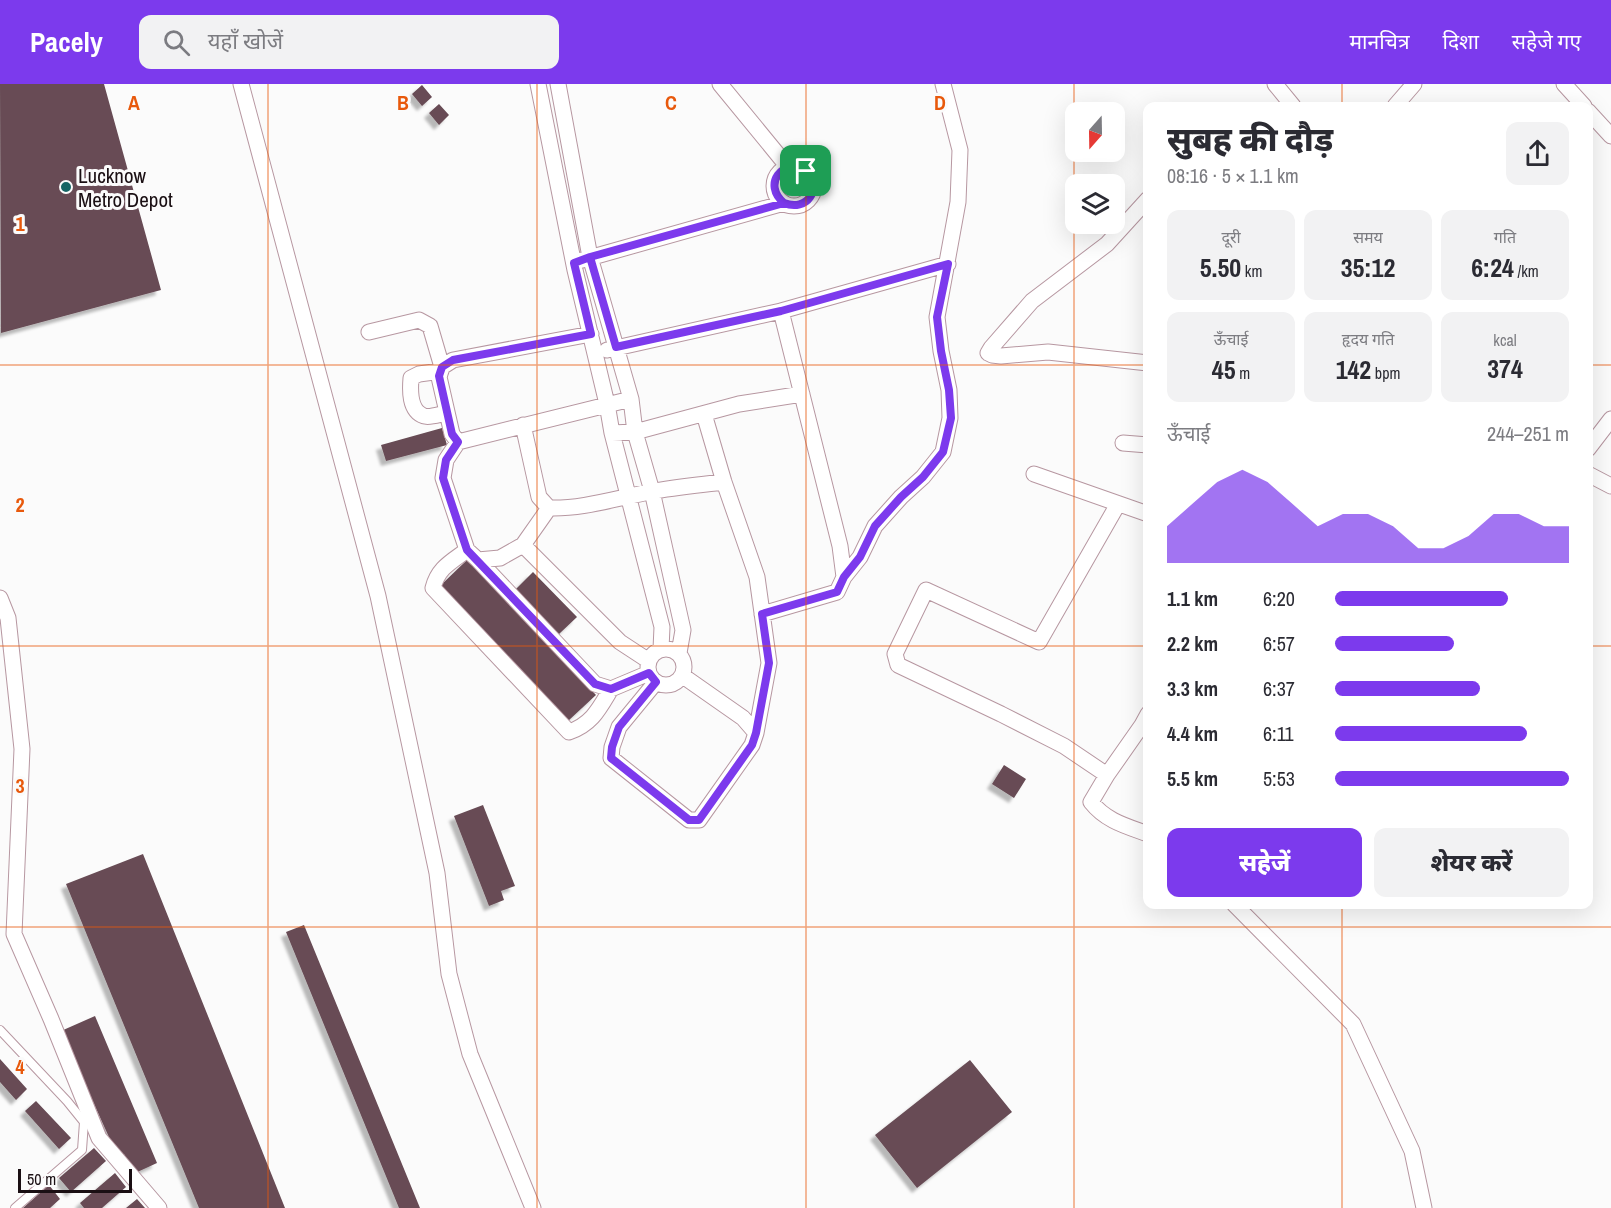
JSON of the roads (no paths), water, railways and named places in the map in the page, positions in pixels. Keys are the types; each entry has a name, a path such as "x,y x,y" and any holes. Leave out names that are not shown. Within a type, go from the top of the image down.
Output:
{"street":[{"path":"241,84 378,596 437,873 449,974 470,1054 533,1208"},
{"path":"538,84 574,263 612,433 662,627 662,649"},
{"path":"558,84 590,257 631,399 635,432 652,492 683,630 679,653"},
{"path":"720,84 788,167"},
{"path":"762,614 837,592 844,577 860,557 875,526 923,477 943,452 951,418 949,390 937,317 958,202 960,150 943,84"},
{"path":"1398,102 1414,84"},
{"path":"1564,84 1580,102"},
{"path":"1593,116 1611,136"},
{"path":"574,263 784,203 797,206 812,194 810,176 806,171 794,166 778,174 775,180 775,193 784,203"},
{"path":"560,192 578,190"},
{"path":"1143,204 1107,244 1032,301 988,353 1001,356 1048,352 1143,362"},
{"path":"567,229 585,226"},
{"path":"595,354 616,347 781,311 948,264"},
{"path":"781,311 840,546 844,577"},
{"path":"369,332 418,320 430,326 442,369"},
{"path":"458,442 452,434 439,376 442,369 453,360 591,334"},
{"path":"442,369 418,374 411,378 409,394 417,412 425,417 447,413"},
{"path":"612,433 635,432 739,404 802,394"},
{"path":"611,689 595,684 473,555 443,478 446,460 458,442 631,399"},
{"path":"523,546 651,672 662,685 674,684 683,676 685,664 679,653 668,648 656,651 651,672 619,727 611,758 689,820 699,820 752,745 769,663 757,577 724,482 704,414"},
{"path":"1593,442 1611,419"},
{"path":"523,425 539,497 549,508 567,509 628,496 724,482"},
{"path":"1123,443 1143,445"},
{"path":"1034,474 1143,512"},
{"path":"1593,477 1611,486"},
{"path":"1107,775 1064,746 898,665 895,654 926,590 1039,642 1118,504"},
{"path":"549,508 523,546 500,558 473,555 444,567 436,577 433,588 569,732 582,728 595,714 611,689 651,672"},
{"path":"0,598 8,618 22,748 14,934 99,1138 159,1208"},
{"path":"683,676 743,718 756,733"},
{"path":"1143,723 1091,802 1098,811 1112,821 1143,832"},
{"path":"1239,909 1353,1024 1412,1151 1424,1208"}],"lane":[{"path":"0,1030 84,1122 82,1150 15,1208"}],"place":[{"name":"Lucknow Metro Depot","path":"66,187"}]}
